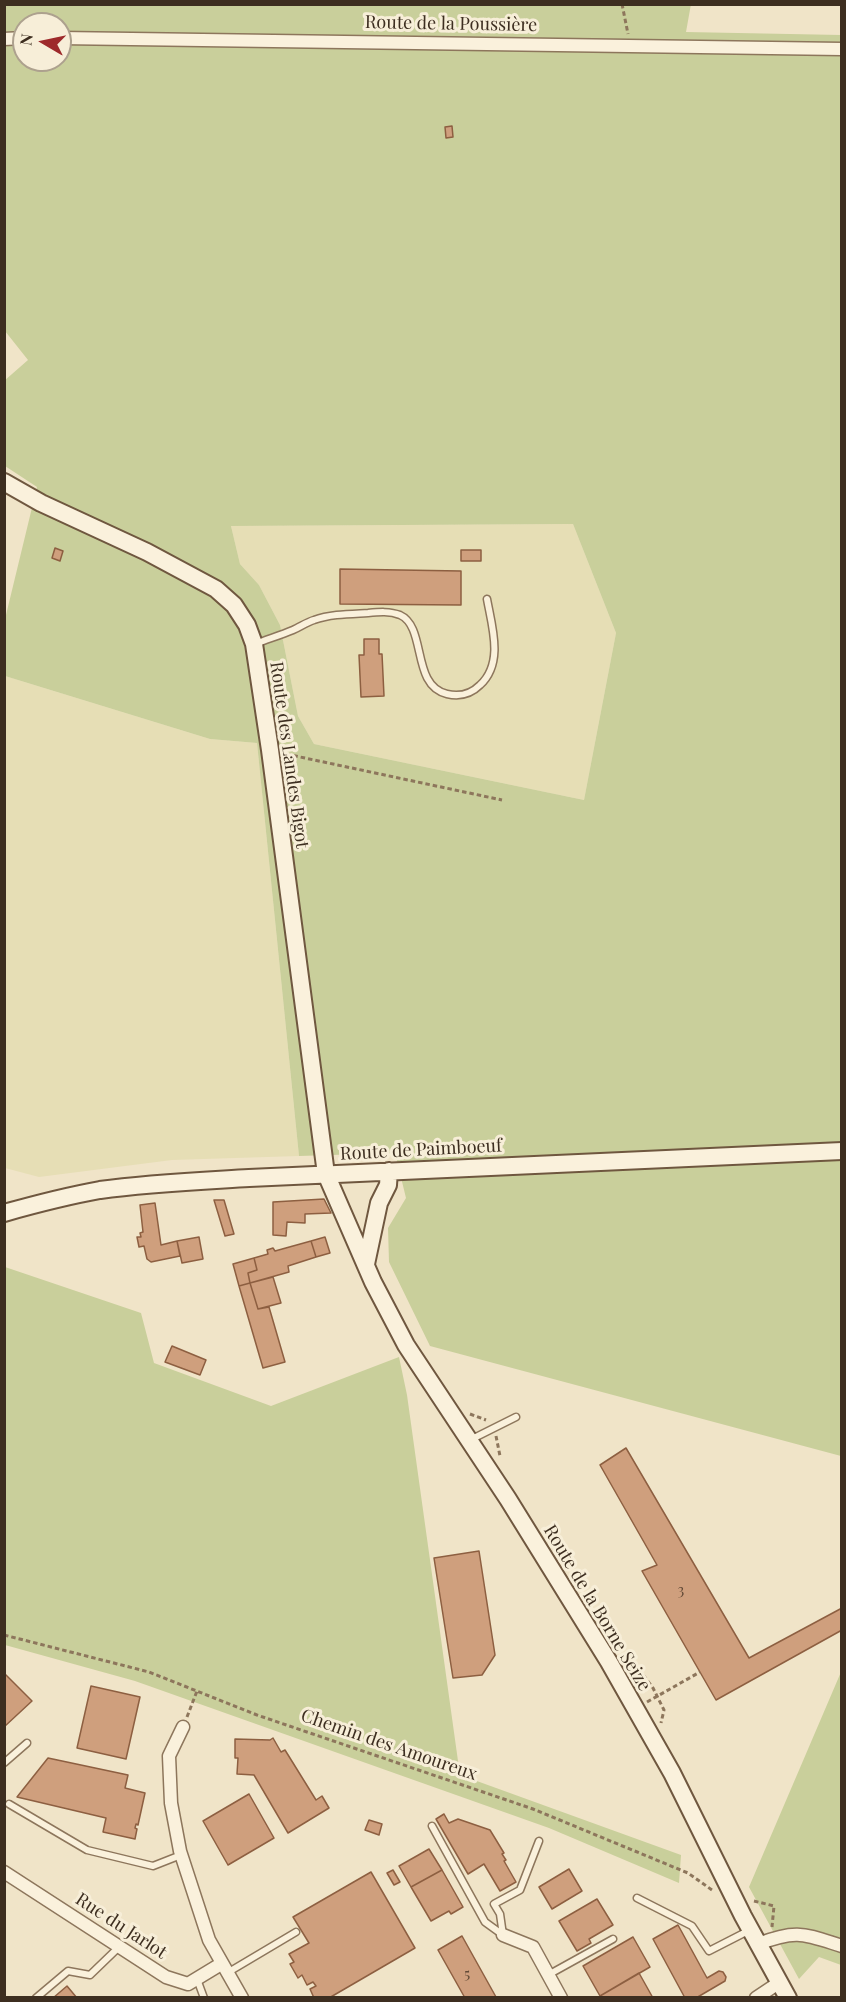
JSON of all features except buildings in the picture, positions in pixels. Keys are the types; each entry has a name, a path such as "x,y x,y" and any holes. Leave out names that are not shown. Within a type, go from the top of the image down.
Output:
{"street":[{"name":"Route de la Poussière","path":"72,38 631,44 842,49"},
{"name":"Route des Landes Bigot","path":"4,482 40,503 147,552 216,589 234,605 247,626 254,644 270,750 326,1174 366,1264"},
{"name":"Route de Paimboeuf","path":"4,1213 61,1198 150,1184 842,1151"},
{"path":"366,1264 379,1203 388,1185 389,1171"},
{"name":"Route de la Borne Seize","path":"366,1264 406,1345 508,1499 609,1662 672,1773 754,1937 788,1998"},
{"path":"183,1727 169,1756 171,1803 181,1855 209,1941 242,1998"},
{"name":"Rue du Jarlot","path":"4,1872 166,1977 188,1984 197,1979"},
{"path":"754,1937 805,1934 842,1946"},
{"path":"503,1935 532,1947 561,1998"},
{"path":"197,1979 224,1969"},
{"path":"756,1998 780,1983"}],"lane":[{"path":"254,644 313,620 332,616 388,612 402,616 411,625 425,674 434,687 444,693 466,694 473,692 490,673 494,656 494,638 487,598"},
{"path":"470,1441 516,1417"},
{"path":"4,1763 27,1743"},
{"path":"9,1804 87,1850 153,1866 181,1855"},
{"path":"432,1826 485,1922 503,1935"},
{"path":"503,1935 500,1914 494,1904 520,1890 540,1841"},
{"path":"637,1898 692,1926 709,1951 754,1937"},
{"path":"224,1969 296,1932"},
{"path":"548,1975 613,1939"},
{"path":"36,1998 68,1971 90,1975 119,1947"},
{"path":"197,1979 204,1998"}],"path":[{"path":"622,4 631,44"},
{"path":"270,750 502,800"},
{"name":"Chemin des Amoureux","path":"4,1635 149,1672 257,1715 533,1809 688,1874 711,1889 717,1896"},
{"path":"635,1709 700,1672"},
{"path":"646,1678 657,1696"},
{"path":"183,1727 197,1691"},
{"path":"771,1932 774,1906"}],"shaded area":[{"path":"573,524 616,633 584,800 314,744 298,716 280,625 259,585 240,564 231,526"},
{"path":"5,676 210,739 257,743 299,1156 172,1160 39,1177 5,1168"}],"green space":[{"path":"691,4 686,32 841,35 841,1456 430,1346 389,1262 388,1228 406,1198 395,1153 299,1156 257,743 210,739 5,676 5,614 37,487 5,466 4,381 28,360 5,331 5,5","holes":["573,524 616,633 584,800 314,744 298,716 280,625 259,585 240,564 231,526"]},
{"path":"5,1267 141,1313 154,1363 271,1406 399,1357 407,1395 458,1761 463,1776 681,1855 679,1883 549,1828 135,1681 5,1645"},
{"path":"841,1672 841,1965 819,1957 799,1979 749,1887"}]}
